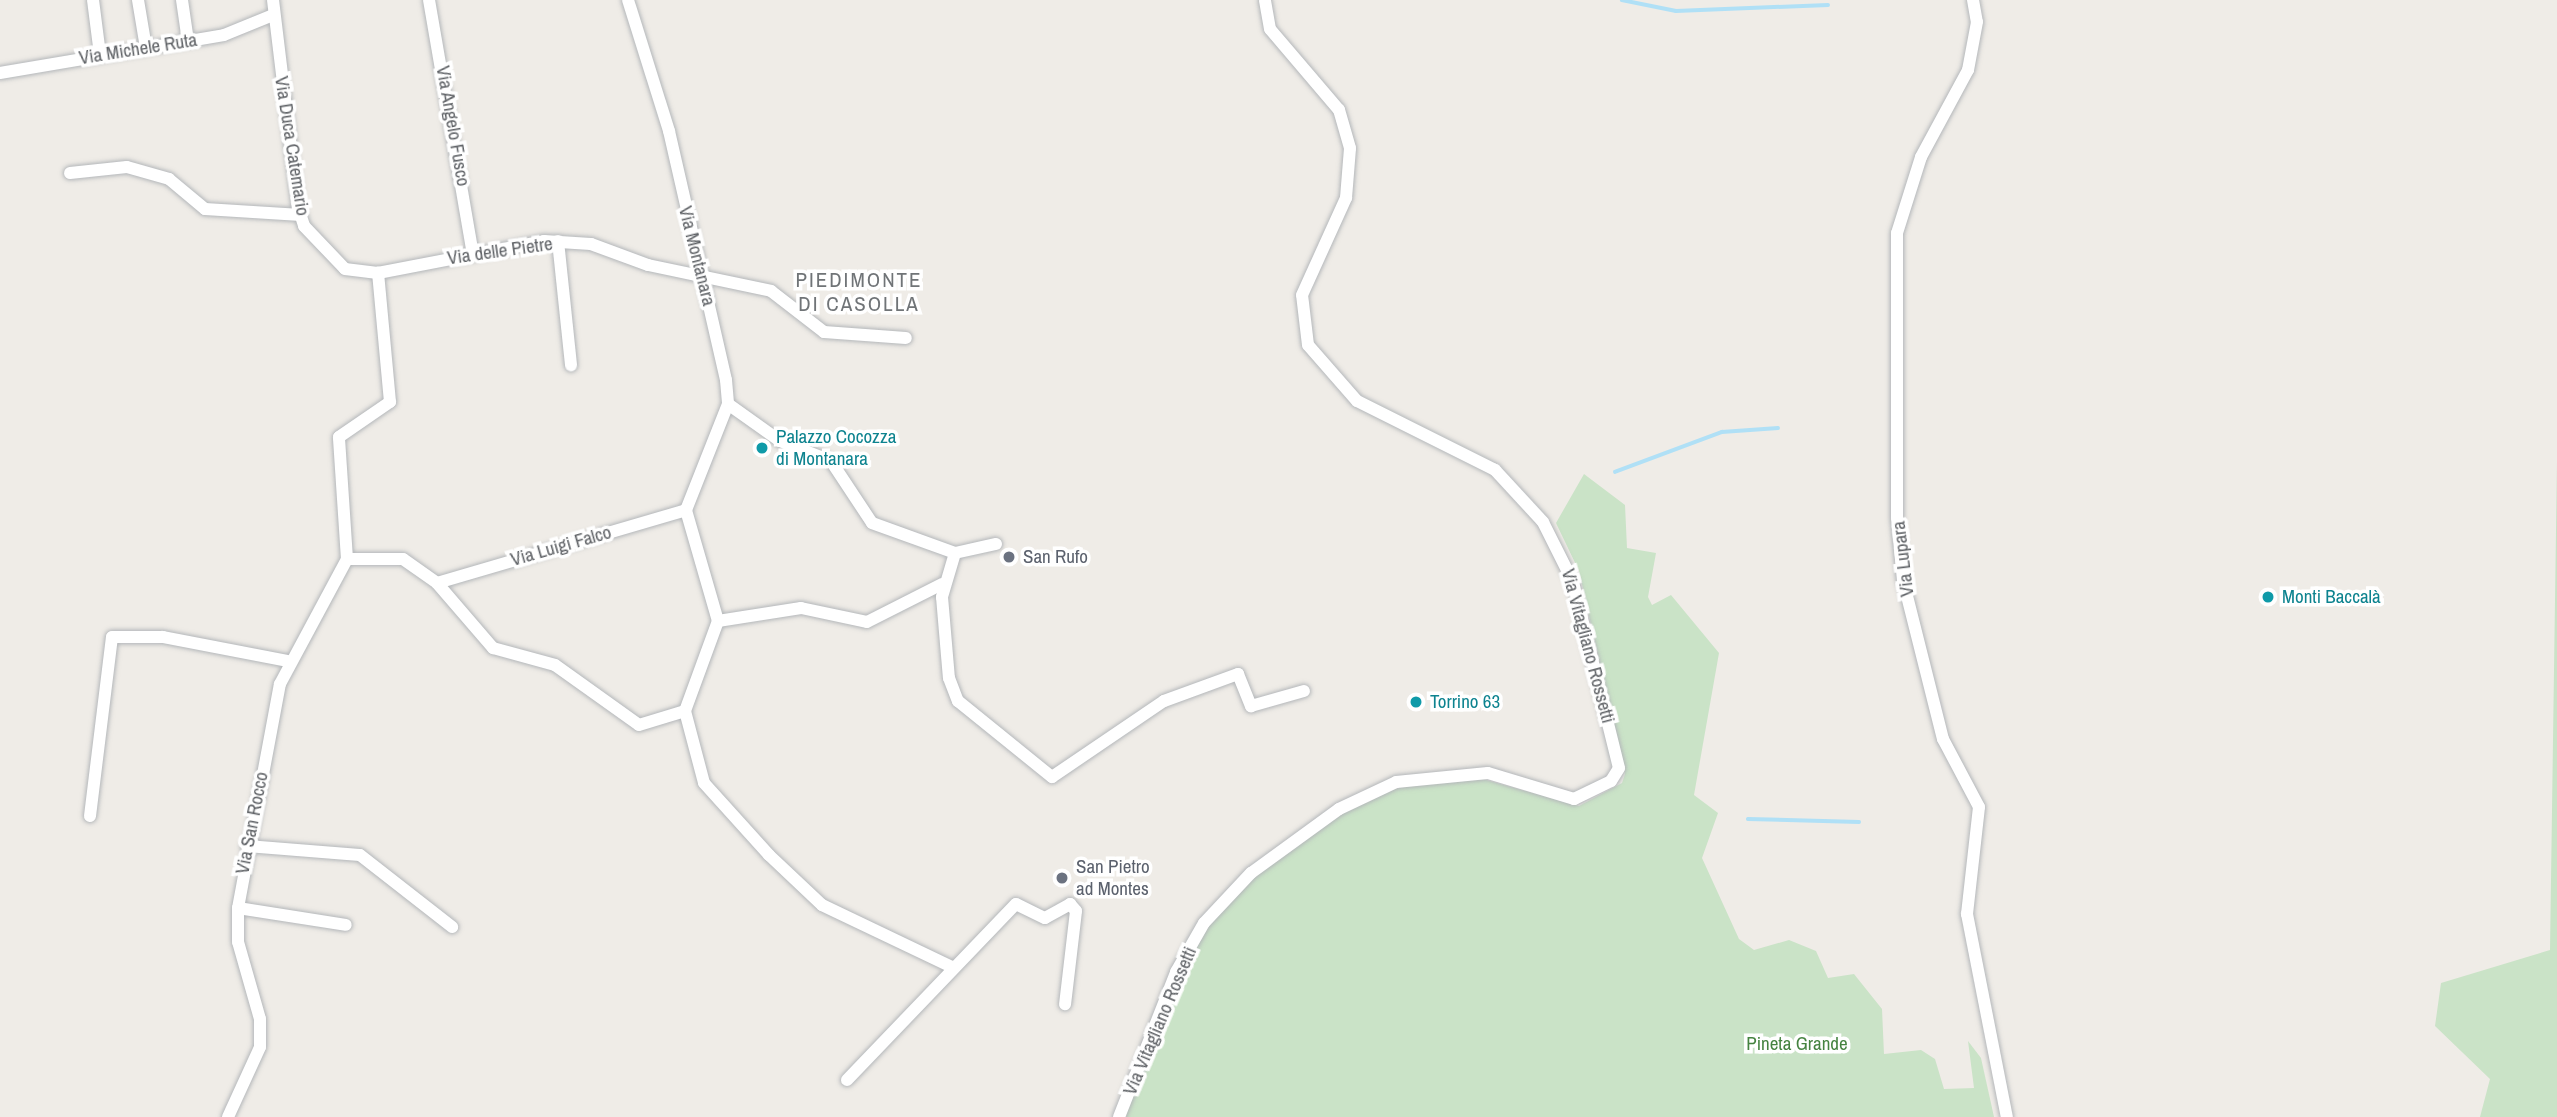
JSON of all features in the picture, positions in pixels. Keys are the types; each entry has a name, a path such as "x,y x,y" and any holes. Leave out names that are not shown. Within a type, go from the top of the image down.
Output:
{"street":[{"path":"93,0 100,55"},
{"path":"138,0 146,48"},
{"path":"182,0 188,41"},
{"path":"273,0 281,0"},
{"name":"Via Duca Catemario","path":"273,0 301,215 340,266 378,273"},
{"name":"Via Angelo Fusco","path":"429,0 473,254"},
{"name":"Via Montanara","path":"628,0 669,131 703,276 728,404"},
{"name":"Via Vitagliano Rossetti","path":"1119,1117 1176,972 1205,923 1251,873 1339,809 1396,782 1488,773 1574,799 1611,781 1619,768 1573,582 1543,522 1495,470 1357,401 1308,345 1302,296 1346,198 1350,148 1339,110 1270,29 1265,0"},
{"name":"Via Lupara","path":"1973,0 1977,22 1968,70 1921,158 1897,233 1897,518 1903,580 1944,739 1979,807 1966,914 2007,1117"},
{"name":"Via Michele Ruta","path":"0,74 224,35 273,15"},
{"path":"70,173 127,167 169,179 205,208 301,215"},
{"path":"558,242 571,365"},
{"name":"Via delle Pietre","path":"378,273 473,254 558,242 591,244 703,276 771,291 824,332 906,338"},
{"path":"378,273 390,402 339,437 347,559 391,555 437,583 493,648 555,665 639,725 685,711"},
{"path":"954,968 822,905 729,817 696,765 685,711 718,621 685,510 728,404 780,441 831,461 872,523 955,553 996,544"},
{"name":"Via Luigi Falco","path":"437,583 685,510"},
{"path":"955,553 942,584 954,690 980,723 1052,777 1164,701 1238,674 1251,705 1304,691"},
{"name":"Via San Rocco","path":"228,1117 235,1097 257,1062 261,1031 238,942 238,908 247,846 288,661 347,559"},
{"path":"718,621 801,608 867,622 942,584"},
{"path":"90,816 112,637 163,637 288,661"},
{"path":"247,846 360,855 452,927"},
{"path":"847,1080 1011,906 1049,919 1070,904 1077,916 1065,1004"},
{"path":"238,908 346,925"}],"green space":[{"path":"2557,461 2557,1117 2480,1117 2490,1079 2435,1026 2441,983 2550,950"},
{"name":"Pineta Grande","path":"1584,474 1625,505 1627,548 1656,553 1648,597 1652,605 1671,595 1719,653 1694,795 1718,813 1702,858 1739,939 1754,950 1789,940 1816,951 1828,978 1854,974 1882,1009 1884,1054 1921,1050 1935,1059 1944,1089 1974,1088 1968,1041 1981,1058 1994,1117 1125,1117 1186,961 1205,930 1261,871 1345,812 1395,789 1430,782 1479,778 1579,806 1622,783 1625,774 1579,571 1556,523"}],"waterway":[{"path":"1622,0 1676,11 1828,5"},
{"path":"1615,472 1722,432 1778,428"},
{"path":"1748,819 1859,822"}],"place":[{"name":"Palazzo Cocozza di Montanara","path":"762,448"},
{"name":"San Rufo","path":"1009,557"},
{"name":"Monti Baccalà","path":"2268,597"},
{"name":"Torrino 63","path":"1416,702"},
{"name":"San Pietro ad Montes","path":"1062,878"}],"district":[{"name":"PIEDIMONTE DI CASOLLA","path":"859,292"}]}
